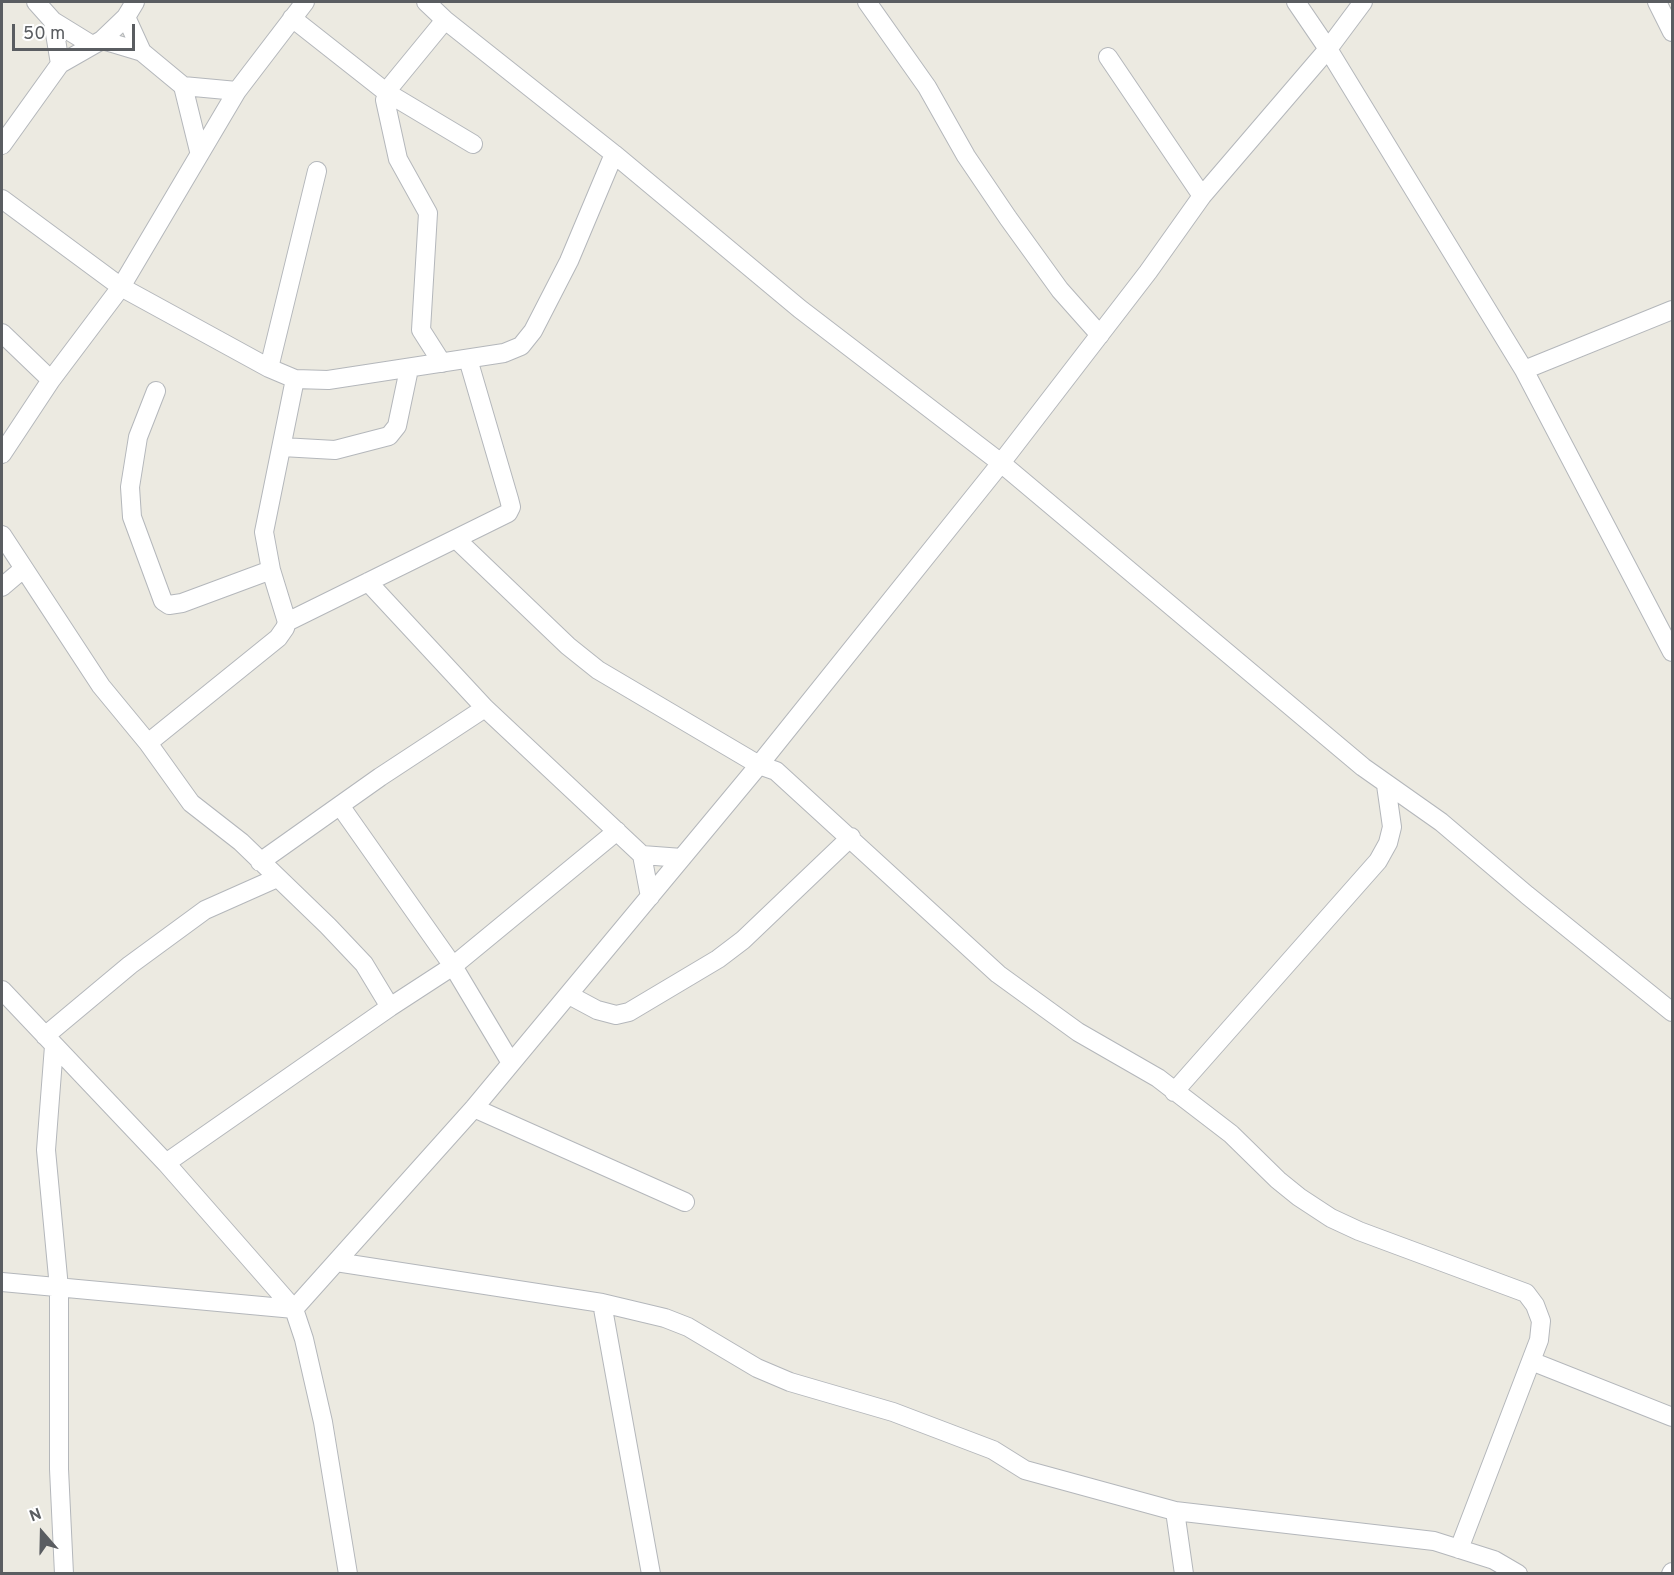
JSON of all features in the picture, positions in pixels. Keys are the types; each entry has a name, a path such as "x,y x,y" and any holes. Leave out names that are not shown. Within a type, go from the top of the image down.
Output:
{"street":[{"path":"36,2 53,21 97,42 142,52 183,86 237,91"},
{"path":"2,454 51,380 121,287 199,151 237,91 305,2"},
{"path":"426,2 445,20 614,154 800,309 1001,463 1097,547 1386,785 1442,822 1527,895 1672,1012"},
{"path":"867,2 927,87 966,156 1008,219 1060,290 1100,335"},
{"path":"1296,2 1328,50 1524,370 1672,652"},
{"path":"294,1310 474,1108 759,765 1001,463 1100,335 1202,196 1328,50 1363,2"},
{"path":"1657,2 1672,32"},
{"path":"2,145 60,64 97,42 131,9 142,52"},
{"path":"292,18 386,92 472,144"},
{"path":"442,363 421,330 429,213 398,159 385,100 386,92 445,20"},
{"path":"53,21 60,64"},
{"path":"1108,57 1202,196"},
{"path":"183,86 199,151"},
{"path":"2,199 121,287 269,368 295,379 328,380 504,353 521,346 533,331 569,261 614,154"},
{"path":"269,368 317,171"},
{"path":"1524,370 1672,310"},
{"path":"2,333 51,380"},
{"path":"148,743 278,638 287,622 508,513 511,507 468,359"},
{"path":"282,447 335,450 373,442 389,435 397,426 409,369"},
{"path":"287,622 271,570 264,532 295,379"},
{"path":"156,391 138,437 130,487 132,517 163,601 169,606 182,603 271,570"},
{"path":"2,535 22,570 101,686 148,743 191,802 241,842 328,926 364,964 390,1007"},
{"path":"456,538 568,646 598,670 759,765 776,771 851,837 998,974 1078,1032 1158,1078 1231,1134 1278,1180 1330,1218 1416,1254 1526,1293 1535,1305 1541,1321 1539,1340 1459,1549"},
{"path":"2,587 22,570"},
{"path":"368,582 485,708 642,855 650,897"},
{"path":"260,862 381,777 485,708"},
{"path":"1174,1092 1378,861 1388,843 1392,827 1386,785"},
{"path":"341,807 453,966 511,1063"},
{"path":"166,1163 390,1007 453,966 617,831"},
{"path":"568,994 597,1010 616,1015 629,1012 718,958 743,940 851,837"},
{"path":"642,855 682,858"},
{"path":"64,1574 59,1469 59,1288 46,1150 50,1041 130,965 205,910 277,878"},
{"path":"2,990 166,1163 294,1310 304,1339 323,1422 348,1574"},
{"path":"474,1108 685,1202"},
{"path":"336,1262 602,1303 665,1318 688,1327 757,1368 790,1382 894,1412 993,1450 1025,1470 1175,1511 1434,1541 1494,1560 1518,1574"},
{"path":"2,1282 294,1310"},
{"path":"602,1303 651,1574"},
{"path":"1531,1361 1672,1417"},
{"path":"1175,1511 1184,1574"}]}
